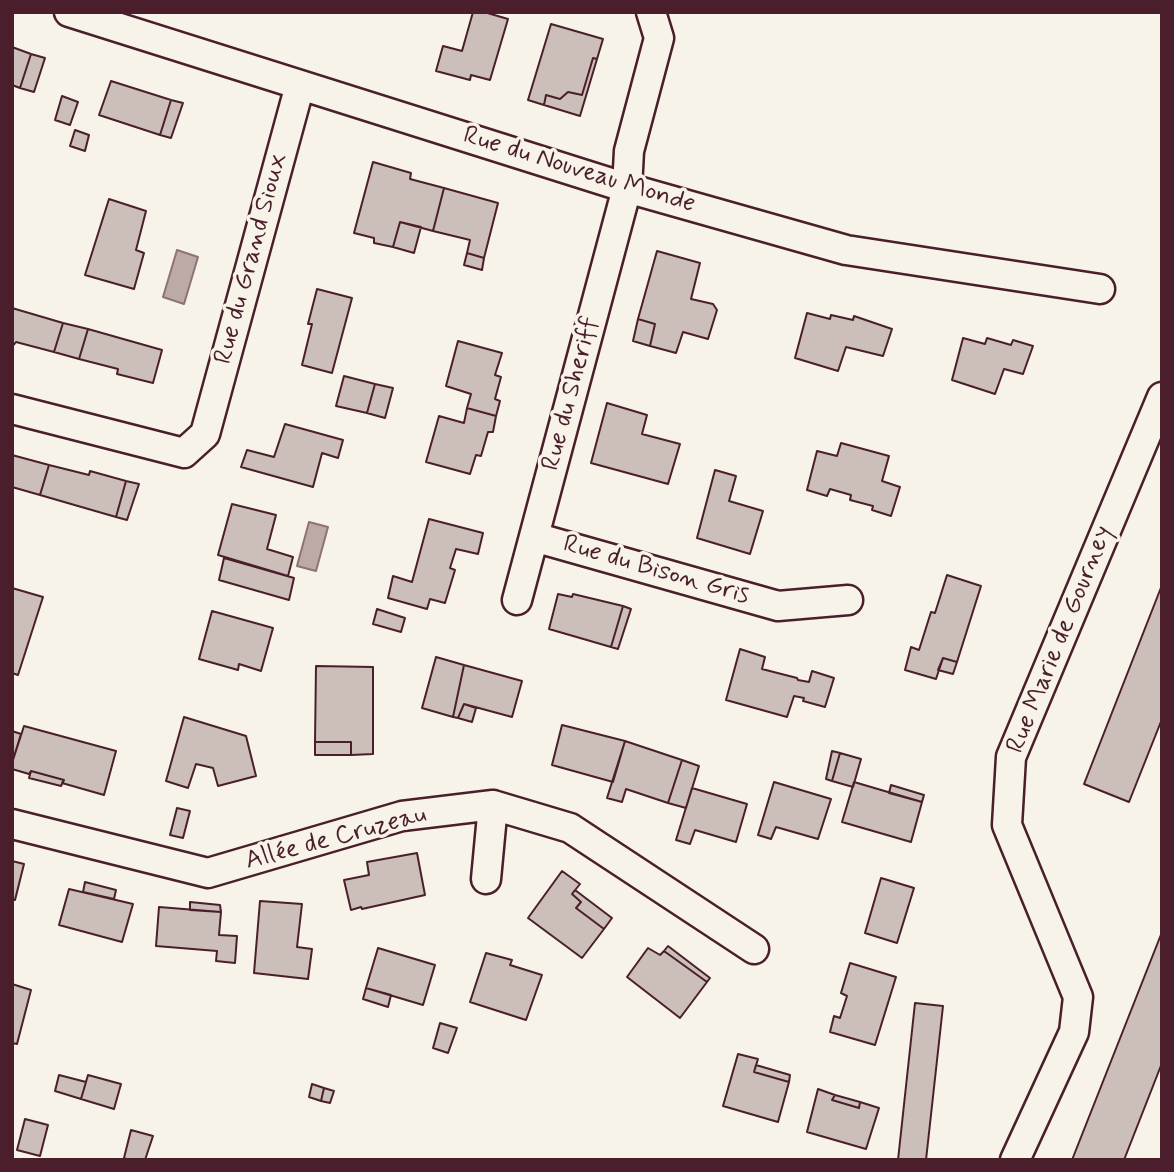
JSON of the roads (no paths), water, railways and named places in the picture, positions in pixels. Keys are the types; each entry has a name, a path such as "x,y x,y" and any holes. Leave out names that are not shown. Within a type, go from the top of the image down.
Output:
{"street":[{"name":"Rue du Nouveau Monde","path":"69,12 627,188 846,250 1100,289"},
{"name":"Rue du Sheriff","path":"517,600 627,188 629,152 659,38 651,12"},
{"name":"Rue du Grand Sioux","path":"12,408 184,453 205,434 300,85"},
{"name":"Rue Marie de Gourney","path":"1014,1160 1074,1032 1078,996 1007,825 1011,757 1162,397"},
{"name":"Rue du Bison Gris","path":"534,537 778,606 848,600"},
{"name":"Allée de Cruzeau","path":"12,824 208,873 402,816 493,805 570,828 754,949"},
{"path":"486,879 493,805"}]}
